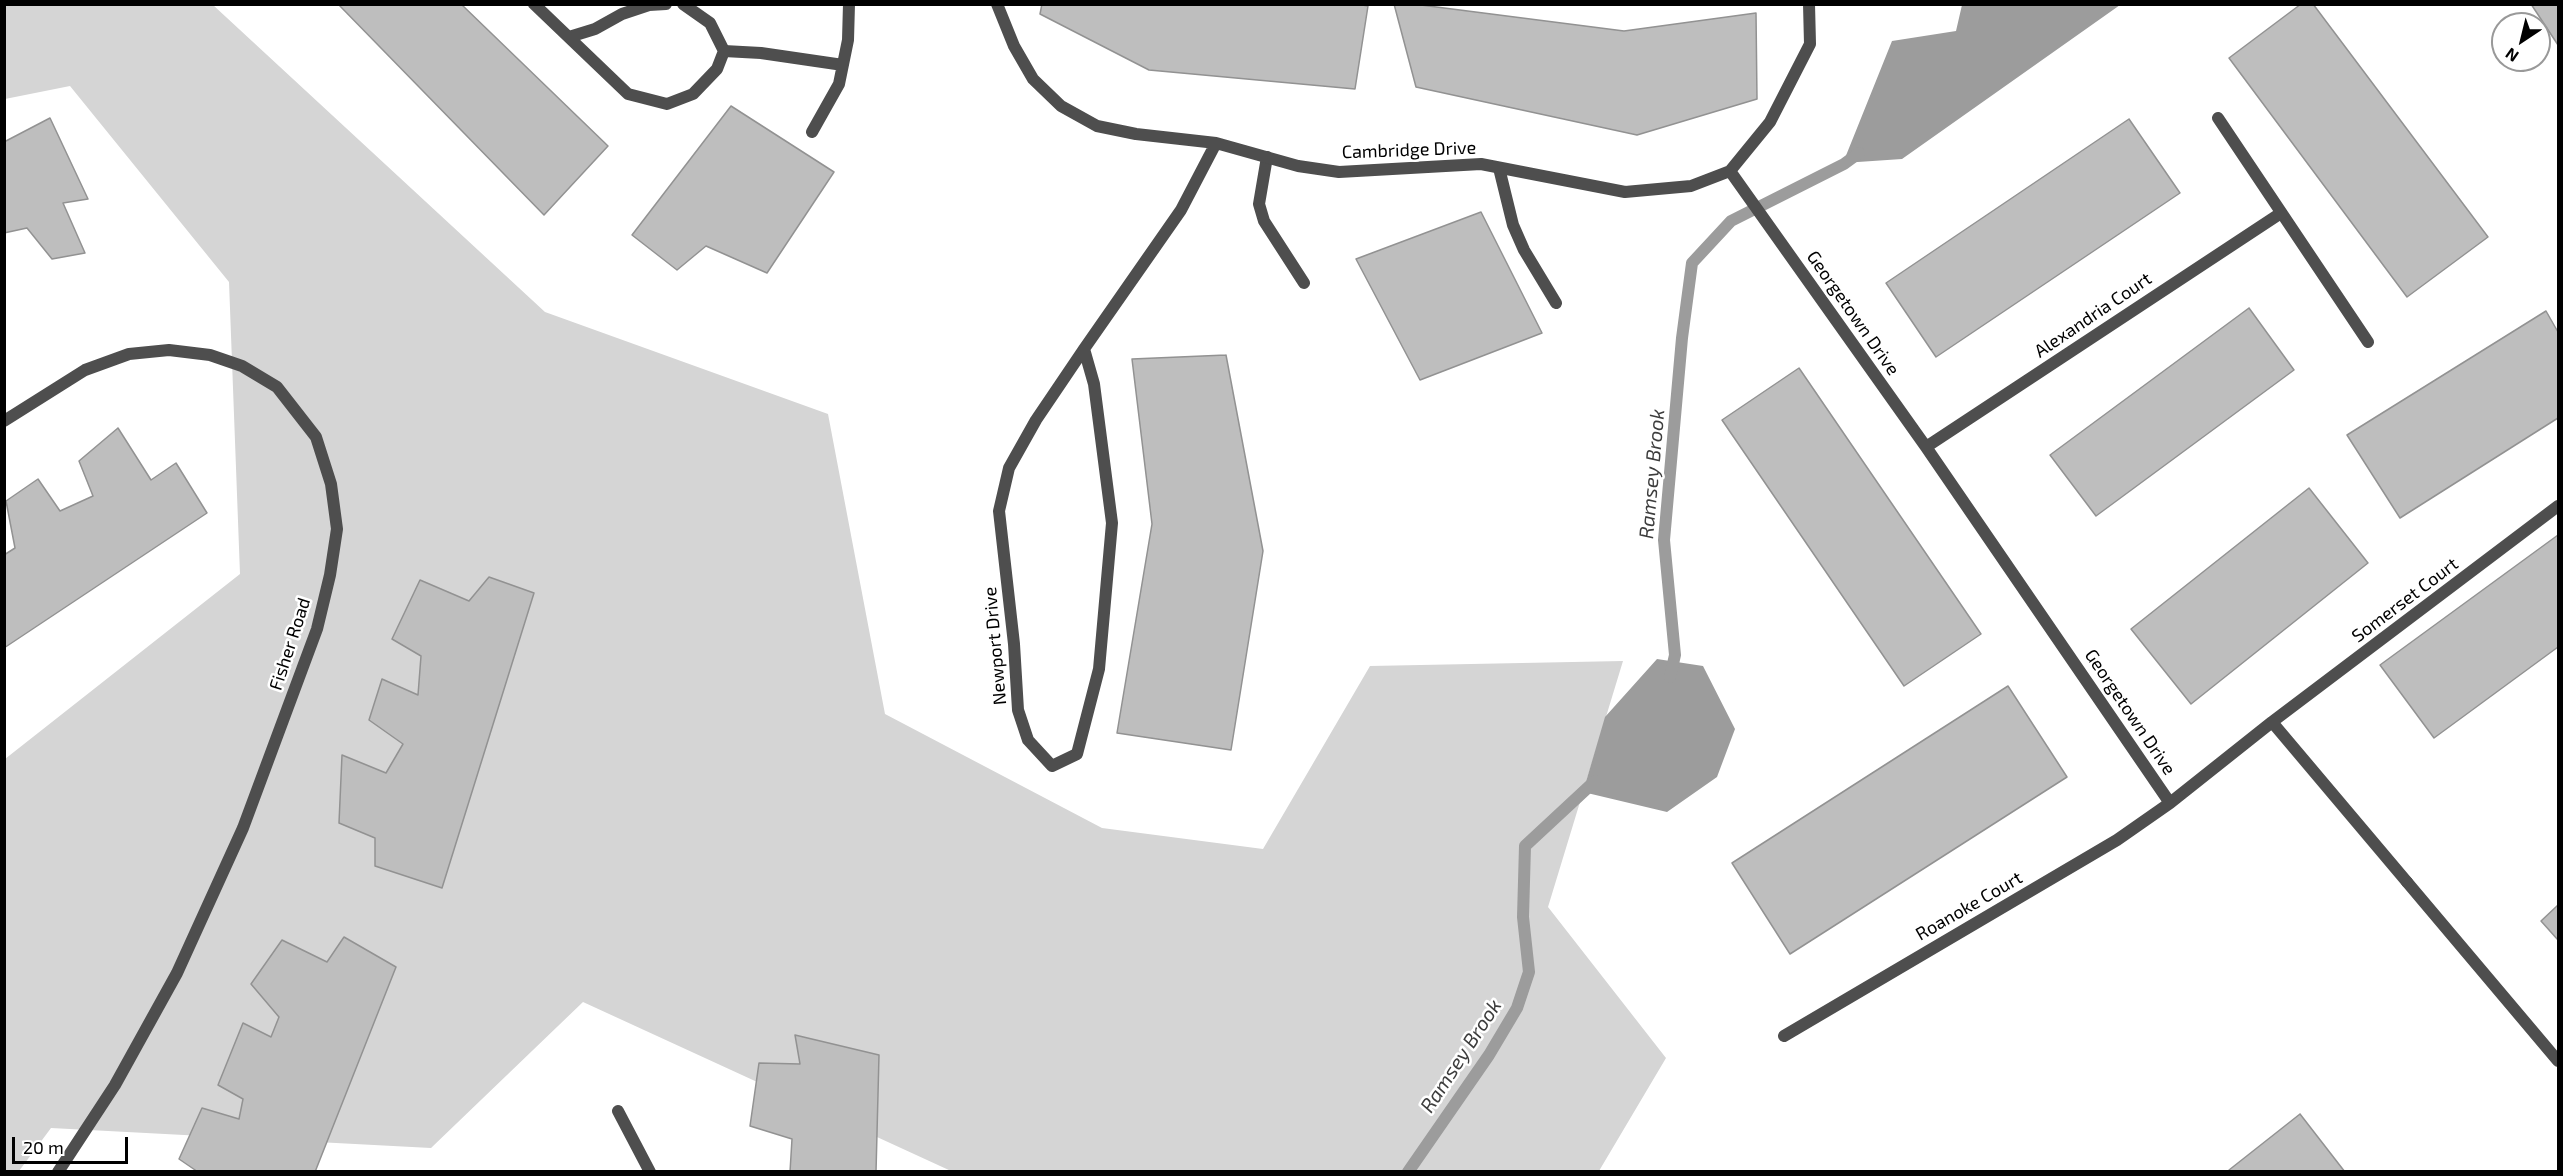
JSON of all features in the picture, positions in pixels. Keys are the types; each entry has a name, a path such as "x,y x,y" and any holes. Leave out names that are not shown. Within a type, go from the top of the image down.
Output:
{"street":[{"path":"534,4 628,94 667,104 693,94 717,69 724,51 710,23 683,4"},
{"path":"569,37 595,29 622,14 649,5 666,4"},
{"path":"812,132 839,84 848,40 849,4"},
{"name":"Cambridge Drive","path":"998,4 1014,46 1033,79 1061,106 1097,126 1136,134 1216,143 1298,166 1339,172 1481,164 1625,192 1691,186 1730,171 1770,122 1810,44 1809,4"},
{"path":"724,51 762,53 843,65"},
{"path":"2218,118 2368,342"},
{"name":"Newport Drive","path":"1084,349 1094,384 1112,523 1099,669 1077,754 1052,766 1028,740 1018,710 1014,644 999,511 1009,468 1036,420 1084,349 1181,210 1216,143"},
{"path":"1267,157 1259,204 1264,221 1304,283"},
{"path":"1499,168 1513,225 1524,250 1556,303"},
{"name":"Georgetown Drive","path":"1730,171 1926,447 2170,803 2272,722"},
{"name":"Alexandria Court","path":"1926,447 2281,213"},
{"name":"Fisher Road","path":"4,421 85,370 129,354 169,350 210,355 242,366 277,387 316,437 331,484 337,529 330,575 317,629 243,828 177,973 115,1084 58,1172"},
{"name":"Somerset Court","path":"2272,722 2559,506"},
{"path":"2272,722 2559,1061"},
{"name":"Roanoke Court","path":"1784,1036 2117,840 2170,803"},
{"path":"618,1111 650,1172"}],"shaded area":[{"path":"5,5 213,5 545,312 828,414 885,714 1102,828 1263,849 1370,666 1623,661 1548,907 1666,1058 1599,1171 951,1171 583,1002 431,1148 51,1128 19,1171 5,1171 5,759 240,574 229,282 70,86 5,99"},
{"path":"1962,5 2120,5 1902,159 1843,163 1892,41 1956,31"},
{"path":"1657,659 1703,666 1735,729 1717,777 1667,812 1583,792 1605,717"}],"building":[{"path":"338,4 461,4 608,146 544,215"},
{"path":"1042,4 1356,4 1368,6 1355,89 1149,70 1040,14"},
{"path":"1394,4 1413,4 1624,31 1756,13 1757,99 1637,135 1416,87"},
{"path":"2301,4 2313,4 2488,237 2407,297 2229,58"},
{"path":"2531,4 2558,4 2558,45 2551,34 2551,12 2536,12"},
{"path":"731,106 834,172 767,273 706,246 677,270 632,235"},
{"path":"50,118 88,199 63,203 85,253 52,259 27,228 4,233 4,142"},
{"path":"2129,119 2180,193 1936,357 1886,283"},
{"path":"1481,212 1542,333 1420,380 1356,259"},
{"path":"2249,308 2294,370 2096,516 2050,455"},
{"path":"2546,311 2558,332 2558,418 2400,518 2347,435"},
{"path":"1226,355 1263,551 1231,750 1117,733 1152,524 1132,359"},
{"path":"1799,368 1981,634 1904,686 1722,420"},
{"path":"118,428 151,480 176,463 207,513 4,648 4,555 15,548 6,501 38,479 60,511 93,496 79,461"},
{"path":"2309,488 2368,563 2191,704 2131,629"},
{"path":"2558,535 2558,647 2434,738 2380,665"},
{"path":"489,577 534,593 442,888 375,866 375,838 339,823 342,755 386,773 403,744 369,720 382,679 418,695 421,656 392,639 420,580 469,601"},
{"path":"2008,686 2067,777 1790,954 1732,863"},
{"path":"2558,905 2558,940 2541,921"},
{"path":"344,937 396,967 315,1172 198,1172 179,1159 202,1108 239,1119 243,1099 218,1085 243,1023 271,1037 279,1017 251,984 282,940 327,962"},
{"path":"795,1035 879,1055 876,1172 790,1172 792,1139 750,1126 759,1063 800,1064"},
{"path":"2300,1114 2345,1172 2230,1172 2229,1170"}],"waterway":[{"name":"Ramsey Brook","path":"1670,677 1675,655 1664,540 1682,338 1692,263 1731,221 1844,164 1859,153"},
{"name":"Ramsey Brook","path":"1408,1172 1489,1055 1517,1008 1529,972 1523,917 1525,846 1595,781"}]}
